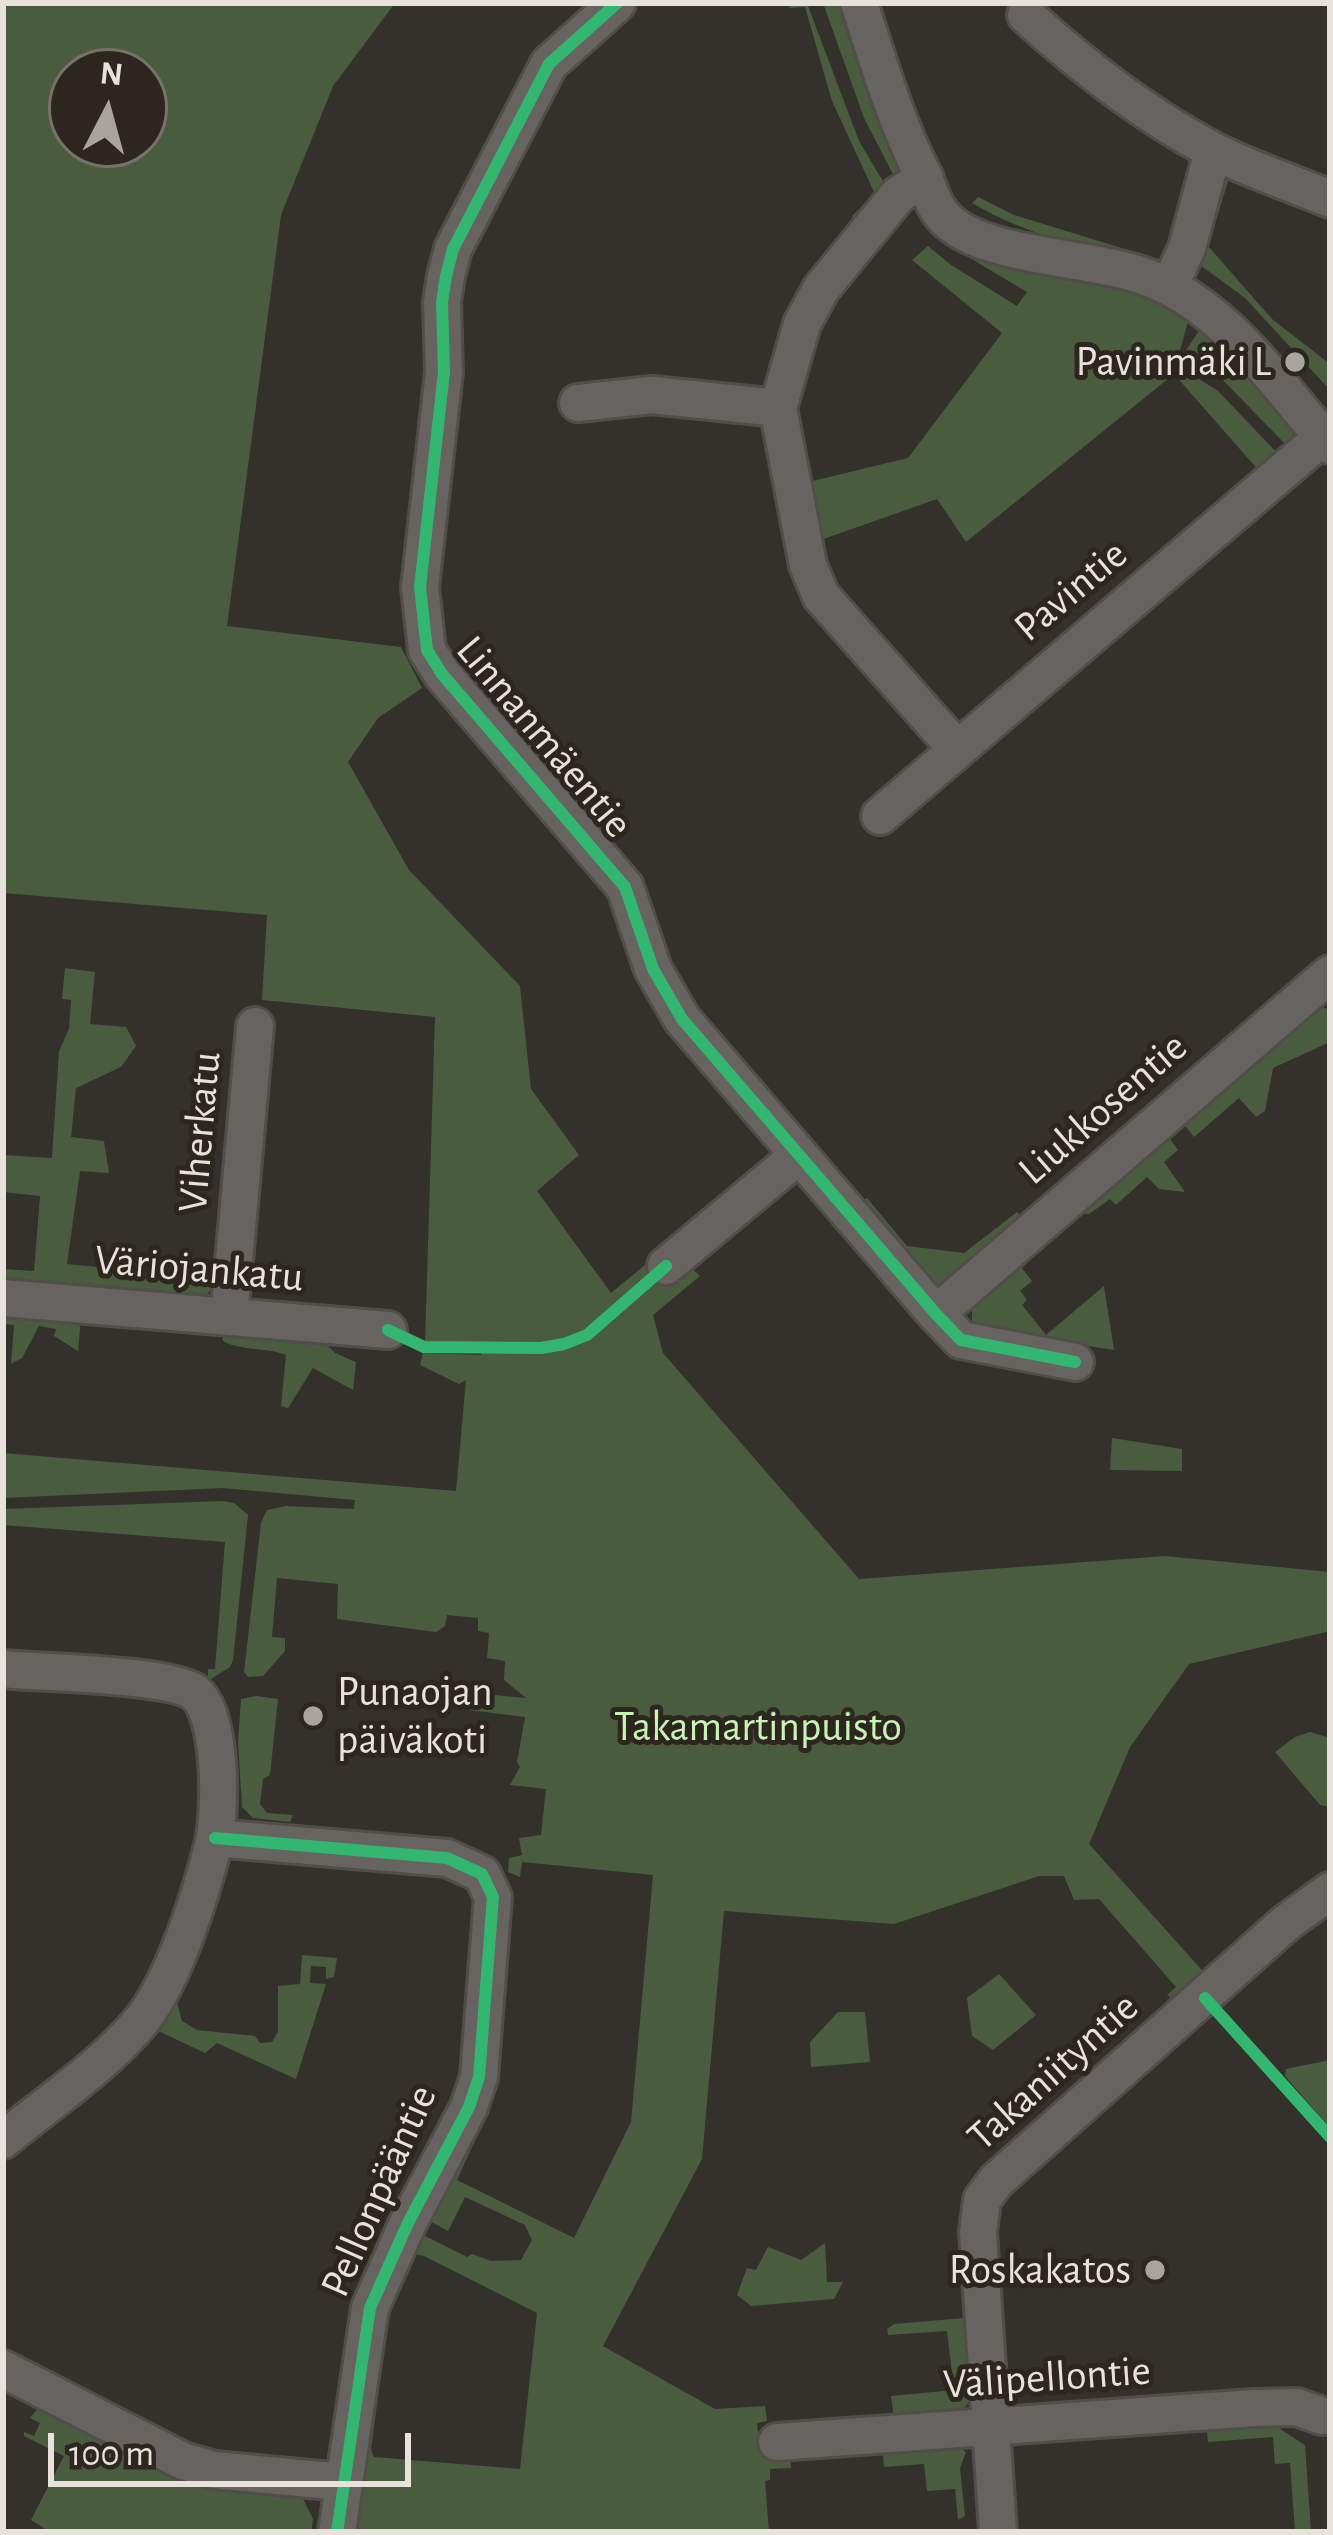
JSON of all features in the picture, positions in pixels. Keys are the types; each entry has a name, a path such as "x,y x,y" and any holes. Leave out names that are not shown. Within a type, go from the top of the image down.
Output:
{"street":[{"name":"Linnanmäentie","path":"617,3 549,64 453,250 442,302 444,372 420,587 427,650 442,674 626,887 653,969 682,1019 936,1314 961,1340 1075,1362"},
{"path":"859,3 902,132 932,203 965,233 986,243 1073,258 1142,275 1169,287 1224,325 1328,438"},
{"path":"1026,15 1108,82 1213,151 1330,199"},
{"path":"1169,287 1186,248 1213,151"},
{"path":"925,178 898,195 821,289 802,324 778,408 808,565 821,596 956,748"},
{"path":"578,403 652,395 778,408"},
{"name":"Pavintie","path":"880,816 1328,438"},
{"name":"Liukkosentie","path":"936,1314 1330,974"},
{"name":"Viherkatu","path":"229,1317 255,1026"},
{"path":"666,1266 797,1156"},
{"name":"Väriojankatu","path":"3,1298 388,1330"},
{"path":"3,1670 156,1682 194,1693 207,1707 214,1726 215,1838 178,1948 150,2009 94,2065 3,2140"},
{"name":"Pellonpääntie","path":"215,1838 447,1858 482,1874 493,1897 478,2077 469,2107 370,2308 337,2532"},
{"name":"Takaniityntie","path":"998,2532 978,2232 982,2200 996,2181 1071,2112 1286,1923 1330,1891"},
{"path":"3,2369 183,2461 214,2470 342,2482"},
{"name":"Välipellontie","path":"777,2443 1275,2408 1297,2407 1322,2416"}],"green space":[{"name":"Takamartinpuisto","path":"3,3 395,3 333,86 281,215 227,626 401,647 422,688 378,718 348,762 409,870 520,986 531,1089 579,1155 537,1191 611,1293 668,1246 700,1276 653,1315 663,1353 859,1579 1165,1556 1330,1572 1330,1631 1189,1664 1130,1747 1089,1844 1208,1977 1177,2003 1167,1995 1176,1987 1099,1899 1074,1900 1064,1876 1039,1876 894,1924 724,1911 702,2159 603,2346 715,2409 765,2406 767,2421 757,2423 760,2453 790,2452 791,2468 770,2469 770,2480 765,2481 769,2532 350,2532 371,2388 379,2387 374,2457 520,2469 537,2313 424,2256 409,2253 419,2233 467,2257 472,2254 491,2261 521,2260 532,2240 525,2225 465,2197 448,2231 426,2219 469,2134 477,2136 457,2180 574,2238 631,2122 653,1875 522,1862 520,1877 508,1872 509,1858 522,1855 519,1838 541,1835 546,1789 510,1785 520,1767 525,1717 469,1710 471,1693 526,1698 504,1680 505,1661 487,1658 489,1633 478,1631 478,1618 447,1615 445,1626 436,1632 337,1619 338,1584 277,1578 272,1637 285,1638 285,1651 263,1676 248,1677 244,1672 261,1523 267,1510 286,1506 354,1509 355,1500 223,1488 3,1498 3,1453 456,1491 466,1380 459,1384 420,1365 423,1353 481,1355 484,1345 425,1343 435,1017 262,1000 267,915 3,893"},
{"path":"785,3 808,6 859,141 887,188 859,222 852,216 875,194 832,101 805,7 790,8"},
{"path":"823,3 841,3 901,164 896,180 864,118"},
{"path":"1230,175 1208,246 1272,319 1330,364 1330,390 1245,298 1196,262 1220,176"},
{"path":"978,197 1014,215 1161,260 1149,265 1036,232 972,203"},
{"path":"943,236 1112,279 1190,314 1176,365 1218,391 1280,456 1260,472 1174,374 966,542 937,499 815,542 804,483 908,458 1002,333 912,260 928,246 1017,306 1027,292 943,242"},
{"path":"1204,323 1294,429 1289,448 1216,373 1183,355"},
{"path":"65,968 95,972 90,1024 126,1027 136,1046 121,1067 76,1088 71,1137 104,1141 109,1173 80,1171 67,1264 216,1279 208,1294 194,1300 3,1284 3,1269 34,1271 40,1196 3,1192 3,1155 52,1158 59,1051 69,1029 71,1000 62,999"},
{"path":"1316,1007 1330,1009 1330,1042 1273,1068 1265,1111 1256,1117 1239,1098 1194,1137 1179,1118"},
{"path":"1164,1131 1178,1150 1164,1162 1185,1192 1159,1189 1147,1177 1116,1205 1110,1199 1089,1214 1079,1213"},
{"path":"867,1198 907,1246 964,1253 1017,1212 1025,1220 948,1285 927,1284 856,1205"},
{"path":"1032,1245 1038,1252 1021,1267 1032,1281 1020,1291 1027,1300 1022,1305 1046,1335 1104,1286 1114,1350 976,1329 972,1302"},
{"path":"3,1310 81,1317 78,1351 54,1336 56,1329 39,1326 22,1358 11,1364 14,1325 3,1324"},
{"path":"222,1328 322,1340 335,1353 356,1362 353,1390 313,1368 288,1408 281,1406 286,1355 230,1344 223,1341"},
{"path":"1112,1438 1182,1449 1182,1471 1110,1470"},
{"path":"224,1501 248,1515 233,1660 208,1681 208,1669 215,1669 225,1542 3,1525 3,1509"},
{"path":"241,1699 278,1699 270,1775 263,1779 260,1804 267,1813 293,1815 290,1822 253,1818 242,1807"},
{"path":"1310,1732 1330,1738 1330,1807 1320,1805 1275,1752"},
{"path":"302,1955 337,1958 334,1977 326,1979 326,1967 311,1966 310,1983 326,1984 296,2079 217,2043 205,2053 150,2027 168,2001 177,2002 182,2021 197,2030 272,2042 278,2032 278,1986 300,1984"},
{"path":"999,1974 1036,2015 993,2050 972,2036 967,1998"},
{"path":"838,2012 865,2012 870,2062 811,2067 810,2042"},
{"path":"1330,2060 1330,2128 1285,2076 1286,2069"},
{"path":"825,2243 827,2282 843,2282 834,2299 751,2306 737,2295 747,2268 756,2270 768,2247 801,2260"},
{"path":"969,2319 975,2394 960,2414 894,2417 891,2396 954,2390 947,2331 888,2335 887,2329 894,2324"},
{"path":"43,2402 299,2491 313,2519 311,2532 50,2532 31,2520 64,2456 24,2436 24,2432 34,2436 40,2423 30,2418"},
{"path":"1265,2419 1305,2445 1311,2532 1295,2532 1290,2463 1275,2464 1273,2437 1208,2442 1206,2422"},
{"path":"953,2443 966,2452 960,2468 965,2516 958,2520 955,2489 927,2491 924,2464 884,2467 882,2446"}],"cycle path":[{"path":"617,3 549,64 453,249 442,302 444,372 420,587 427,650 442,674 625,887 653,969 682,1019 936,1314 961,1340 1075,1362"},
{"path":"388,1330 424,1347 564,1344 587,1335 666,1266"},
{"path":"215,1838 447,1858 482,1874 493,1897 479,2077 469,2107 370,2308 337,2532"},
{"path":"1205,1998 1330,2137"}],"place":[{"name":"Pavinmäki L","path":"1295,362"},
{"name":"Punaojan päiväkoti","path":"313,1716"},
{"name":"Roskakatos","path":"1155,2270"}]}
